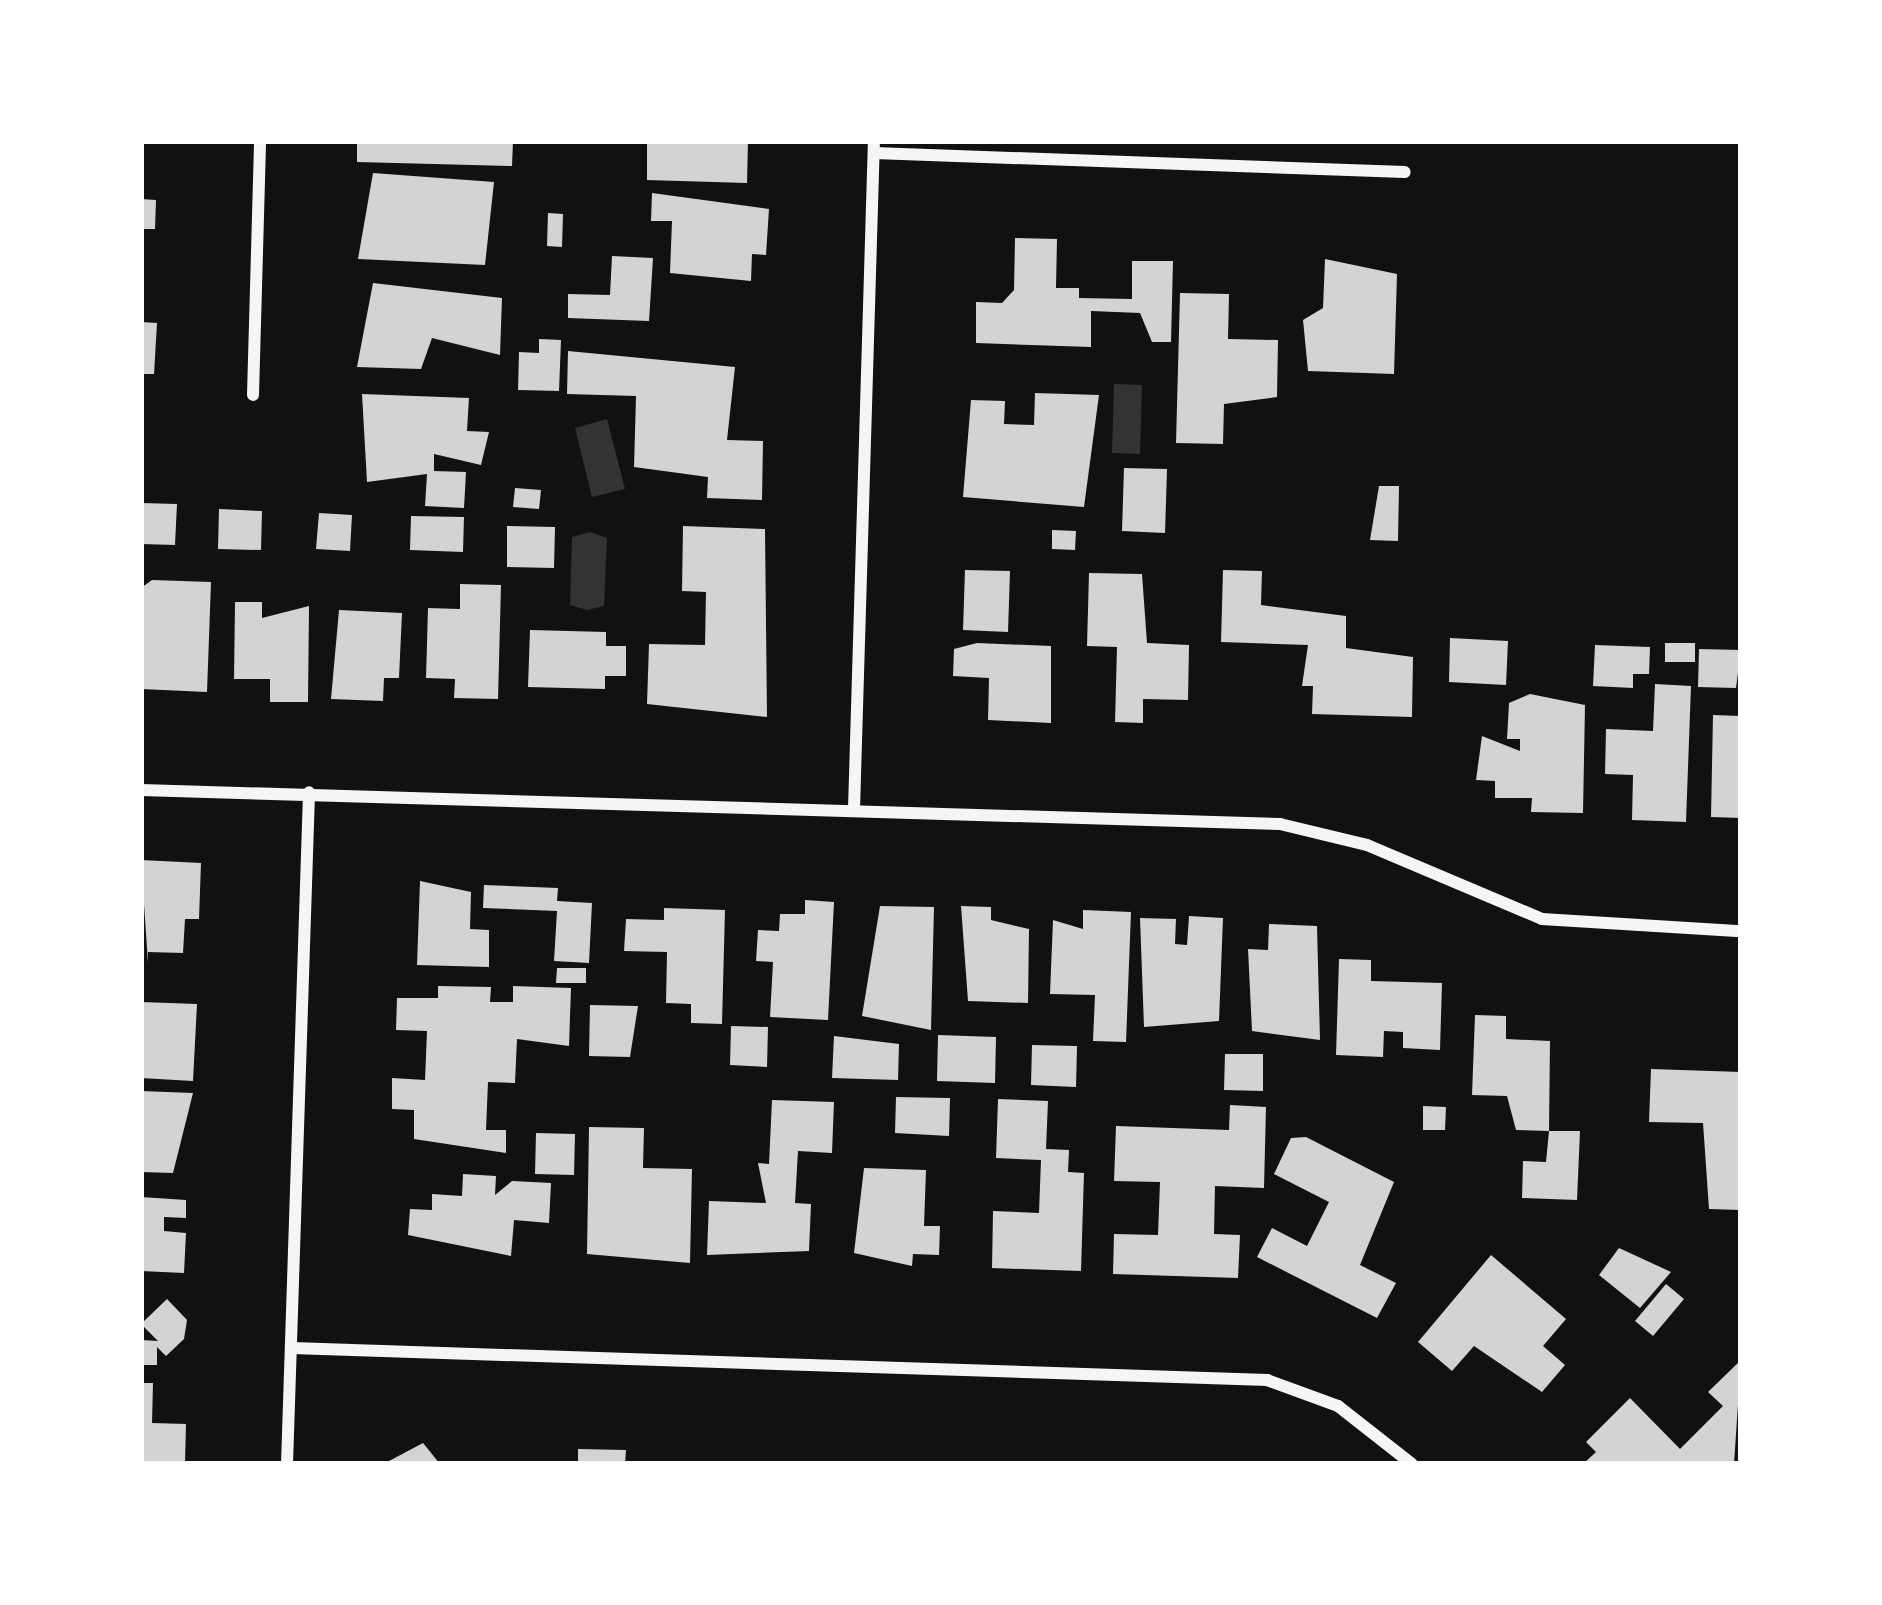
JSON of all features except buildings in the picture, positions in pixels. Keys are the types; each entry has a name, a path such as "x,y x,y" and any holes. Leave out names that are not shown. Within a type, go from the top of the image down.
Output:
{"street":[{"path":"253,395 260,141"},
{"path":"854,809 874,147 1405,172"},
{"path":"141,790 1280,824 1367,845 1542,919 1741,931"},
{"path":"287,1464 309,793"},
{"path":"292,1348 1267,1380 1338,1406 1412,1464"}],"shaded area":[{"path":"1114,384 1142,385 1140,454 1112,453"},
{"path":"607,419 625,489 592,497 575,428"},
{"path":"590,532 607,538 604,606 587,610 570,605 572,537"}]}
